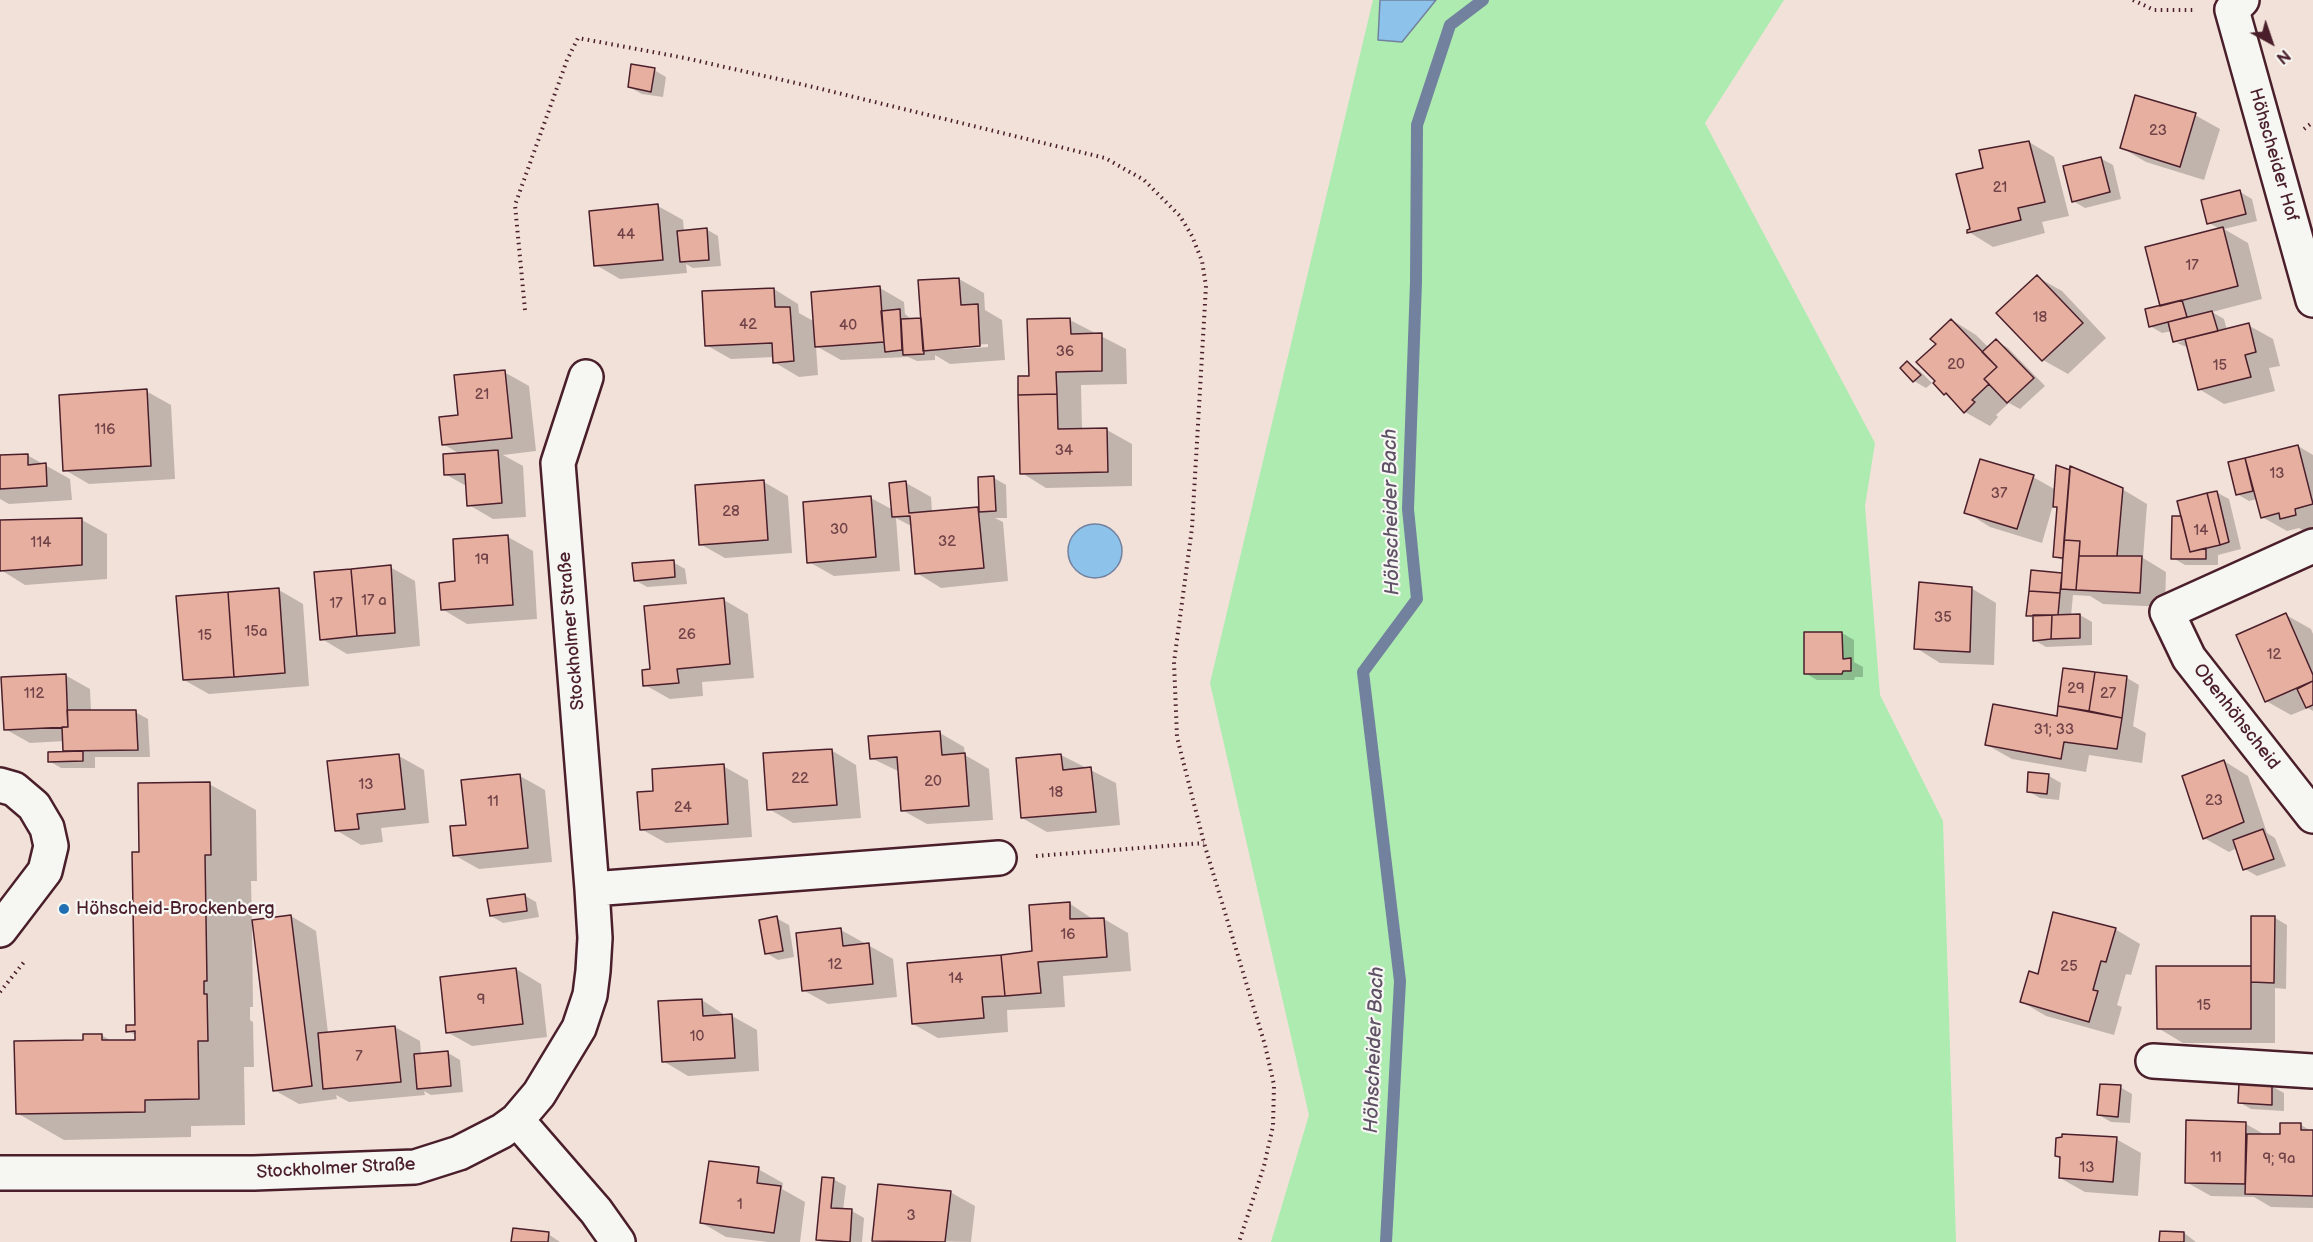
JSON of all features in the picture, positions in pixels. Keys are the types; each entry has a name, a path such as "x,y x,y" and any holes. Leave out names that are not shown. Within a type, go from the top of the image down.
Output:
{"street":[{"name":"Höhscheider Hof","path":"2237,5 2313,300"},
{"name":"Stockholmer Straße","path":"0,1173 254,1173 398,1169 438,1161 485,1140 517,1120 554,1073 579,1028 586,1010 590,995 595,938 558,463 586,377"},
{"name":"Obenhöhscheid","path":"2313,546 2156,623 2190,658 2313,816"},
{"path":"0,785 14,789 34,807 47,828 51,846 45,871 0,930"},
{"path":"592,889 999,858"},
{"path":"2153,1061 2313,1071"},
{"path":"517,1120 596,1211 618,1242"}],"path":[{"path":"2133,0 2154,10 2237,5"},
{"path":"525,310 515,205 567,60 578,38 685,58 1105,158 1144,180 1168,203 1192,236 1202,261 1206,286 1192,528 1174,662 1177,737 1204,843 1265,1045 1274,1085 1273,1126 1264,1166 1239,1242"},
{"path":"999,858 1204,843"}],"green space":[{"path":"1373,0 1784,0 1705,123 1875,443 1865,506 1880,695 1943,821 1956,1242 1271,1242 1309,1115 1210,683"}],"water":[{"path":"1380,0 1436,0 1402,42 1378,40"},
{"path":"1095,524 1105,526 1114,532 1120,541 1122,551 1120,561 1114,570 1105,576 1095,578 1085,576 1076,570 1070,561 1068,551 1070,541 1076,532 1085,526"}],"building":[{"path":"631,64 655,68 651,92 628,87"},
{"path":"2135,95 2196,113 2180,167 2120,148"},
{"path":"2029,141 2045,202 2018,208 2021,220 1967,233 1970,229 1956,174 1983,168 1979,150"},
{"path":"2101,157 2110,192 2072,202 2063,166"},
{"path":"2240,190 2246,214 2207,224 2201,200"},
{"path":"658,204 663,260 594,266 589,211"},
{"path":"2223,227 2238,286 2160,306 2145,247"},
{"path":"707,228 709,260 680,262 677,231"},
{"path":"2037,275 2083,323 2042,361 1996,313"},
{"path":"959,278 961,305 978,304 980,346 923,351 918,280"},
{"path":"880,286 884,342 815,347 811,292"},
{"path":"774,288 775,307 790,307 794,361 773,363 772,343 705,346 702,291"},
{"path":"2182,300 2187,317 2149,327 2145,309"},
{"path":"900,309 902,350 885,352 881,311"},
{"path":"2212,311 2218,331 2173,342 2168,322"},
{"path":"921,318 924,354 903,355 901,319"},
{"path":"1070,318 1071,334 1102,333 1102,371 1056,372 1057,394 1018,395 1018,376 1029,376 1027,319"},
{"path":"1951,319 1997,367 1984,379 1989,384 1972,400 1975,402 1964,413 1946,393 1944,395 1933,383 1935,381 1916,362 1936,344 1930,339"},
{"path":"2249,323 2256,352 2245,355 2251,377 2198,390 2185,339"},
{"path":"1996,339 2034,378 2007,403 1984,379 1997,367 1982,352"},
{"path":"1907,361 1921,375 1913,382 1900,368"},
{"path":"505,370 512,438 442,445 439,417 458,415 454,375"},
{"path":"147,389 151,466 63,471 59,395"},
{"path":"1057,394 1058,429 1107,428 1108,472 1020,474 1018,395"},
{"path":"2298,445 2313,504 2295,509 2296,515 2280,519 2279,513 2261,518 2245,458"},
{"path":"498,450 502,503 467,506 465,474 444,475 443,454"},
{"path":"28,454 28,465 46,463 47,486 0,489 0,455"},
{"path":"2245,458 2253,491 2236,495 2228,462"},
{"path":"1980,459 2034,475 2017,529 1964,513"},
{"path":"2056,465 2070,470 2063,558 2053,557 2057,507 2053,507"},
{"path":"2070,466 2123,488 2117,556 2079,556 2080,541 2064,540"},
{"path":"994,476 996,511 979,512 978,477"},
{"path":"764,480 768,540 699,545 695,485"},
{"path":"906,481 909,513 978,507 984,568 915,574 910,516 892,517 889,483"},
{"path":"2217,491 2229,542 2220,545 2207,493"},
{"path":"2207,493 2220,545 2190,552 2177,501"},
{"path":"871,496 876,557 807,563 803,502"},
{"path":"2172,516 2181,516 2190,552 2206,548 2206,559 2171,559"},
{"path":"82,518 82,565 0,571 0,520"},
{"path":"508,535 513,605 441,610 439,583 455,581 453,539"},
{"path":"2064,540 2080,541 2076,590 2061,589"},
{"path":"2079,556 2142,556 2140,593 2076,590"},
{"path":"674,560 675,577 634,581 632,563"},
{"path":"391,565 395,633 357,636 351,569"},
{"path":"351,569 357,636 320,640 314,572"},
{"path":"2031,570 2062,573 2060,593 2029,591"},
{"path":"1919,582 1972,587 1970,652 1914,649"},
{"path":"279,588 285,673 234,677 228,592"},
{"path":"2029,591 2060,593 2058,615 2026,616"},
{"path":"228,592 234,677 183,680 176,596"},
{"path":"724,598 730,664 677,669 679,683 643,686 642,670 650,669 644,606"},
{"path":"2286,613 2313,675 2313,681 2265,702 2236,635"},
{"path":"2080,614 2080,638 2051,639 2052,615"},
{"path":"2033,615 2052,615 2051,639 2033,641"},
{"path":"1804,632 1842,632 1843,659 1851,658 1851,671 1843,671 1842,674 1804,674"},
{"path":"2063,668 2095,672 2089,711 2058,706"},
{"path":"2095,672 2127,676 2122,718 2089,711"},
{"path":"66,674 68,727 4,730 1,677"},
{"path":"2313,681 2313,705 2306,708 2297,689"},
{"path":"1993,704 2057,716 2058,706 2122,718 2117,749 2064,742 2061,759 1985,745"},
{"path":"67,710 136,710 138,750 63,751 62,727 68,727"},
{"path":"940,731 942,755 965,753 969,806 901,811 897,757 870,759 868,736"},
{"path":"832,749 837,805 767,810 763,753"},
{"path":"83,751 83,761 48,762 48,752"},
{"path":"399,754 405,809 357,814 359,829 335,831 327,761"},
{"path":"1061,754 1063,770 1091,767 1096,812 1021,818 1016,758"},
{"path":"2224,760 2244,822 2203,839 2182,776"},
{"path":"724,764 728,824 640,830 637,792 653,791 652,769"},
{"path":"2028,772 2049,774 2047,794 2027,792"},
{"path":"520,774 528,848 453,856 450,826 466,825 461,780"},
{"path":"210,782 211,855 205,855 207,981 204,981 204,994 207,994 208,1041 198,1041 199,1099 145,1100 145,1112 16,1114 14,1041 83,1040 83,1034 102,1034 102,1040 135,1040 135,1031 126,1032 126,1025 135,1025 132,852 139,852 138,783"},
{"path":"2263,829 2274,859 2243,870 2233,840"},
{"path":"525,894 527,911 490,916 487,899"},
{"path":"1070,902 1070,919 1104,918 1107,957 1038,962 1041,993 1005,996 1001,955 1032,951 1029,905"},
{"path":"2053,912 2116,928 2106,962 2101,961 2093,990 2098,991 2089,1022 2020,1002 2029,971 2038,974"},
{"path":"291,915 312,1086 273,1091 252,920"},
{"path":"777,916 783,951 765,954 759,920"},
{"path":"2251,916 2275,916 2274,983 2251,982"},
{"path":"841,928 843,946 869,943 873,984 802,991 796,933"},
{"path":"1001,955 1005,996 982,997 984,1018 912,1024 907,963"},
{"path":"2156,966 2251,966 2251,1029 2157,1029"},
{"path":"516,968 523,1024 446,1033 440,977"},
{"path":"702,999 703,1016 732,1014 735,1058 662,1062 658,1001"},
{"path":"395,1026 401,1082 323,1089 318,1033"},
{"path":"448,1051 451,1086 417,1089 414,1054"},
{"path":"2239,1083 2272,1084 2272,1105 2238,1103"},
{"path":"2100,1084 2121,1085 2118,1117 2097,1115"},
{"path":"2186,1120 2246,1122 2245,1184 2185,1183"},
{"path":"2280,1123 2301,1123 2301,1130 2313,1130 2313,1196 2245,1194 2247,1134 2280,1134"},
{"path":"2062,1134 2117,1137 2113,1182 2059,1178 2060,1157 2055,1156 2056,1138 2062,1137"},
{"path":"709,1161 759,1167 757,1183 781,1186 774,1233 700,1223"},
{"path":"822,1177 834,1178 831,1208 852,1209 850,1242 816,1240"},
{"path":"878,1184 951,1191 945,1242 872,1241"},
{"path":"513,1228 549,1232 548,1242 511,1242"},
{"path":"2160,1231 2184,1232 2184,1242 2159,1242"}],"waterway":[{"name":"Höhscheider Bach","path":"1386,1242 1400,981 1363,672 1417,599 1408,509 1416,282 1417,125 1450,25 1483,0"}],"place":[{"name":"Höhscheid-Brockenberg","path":"64,909"}]}
